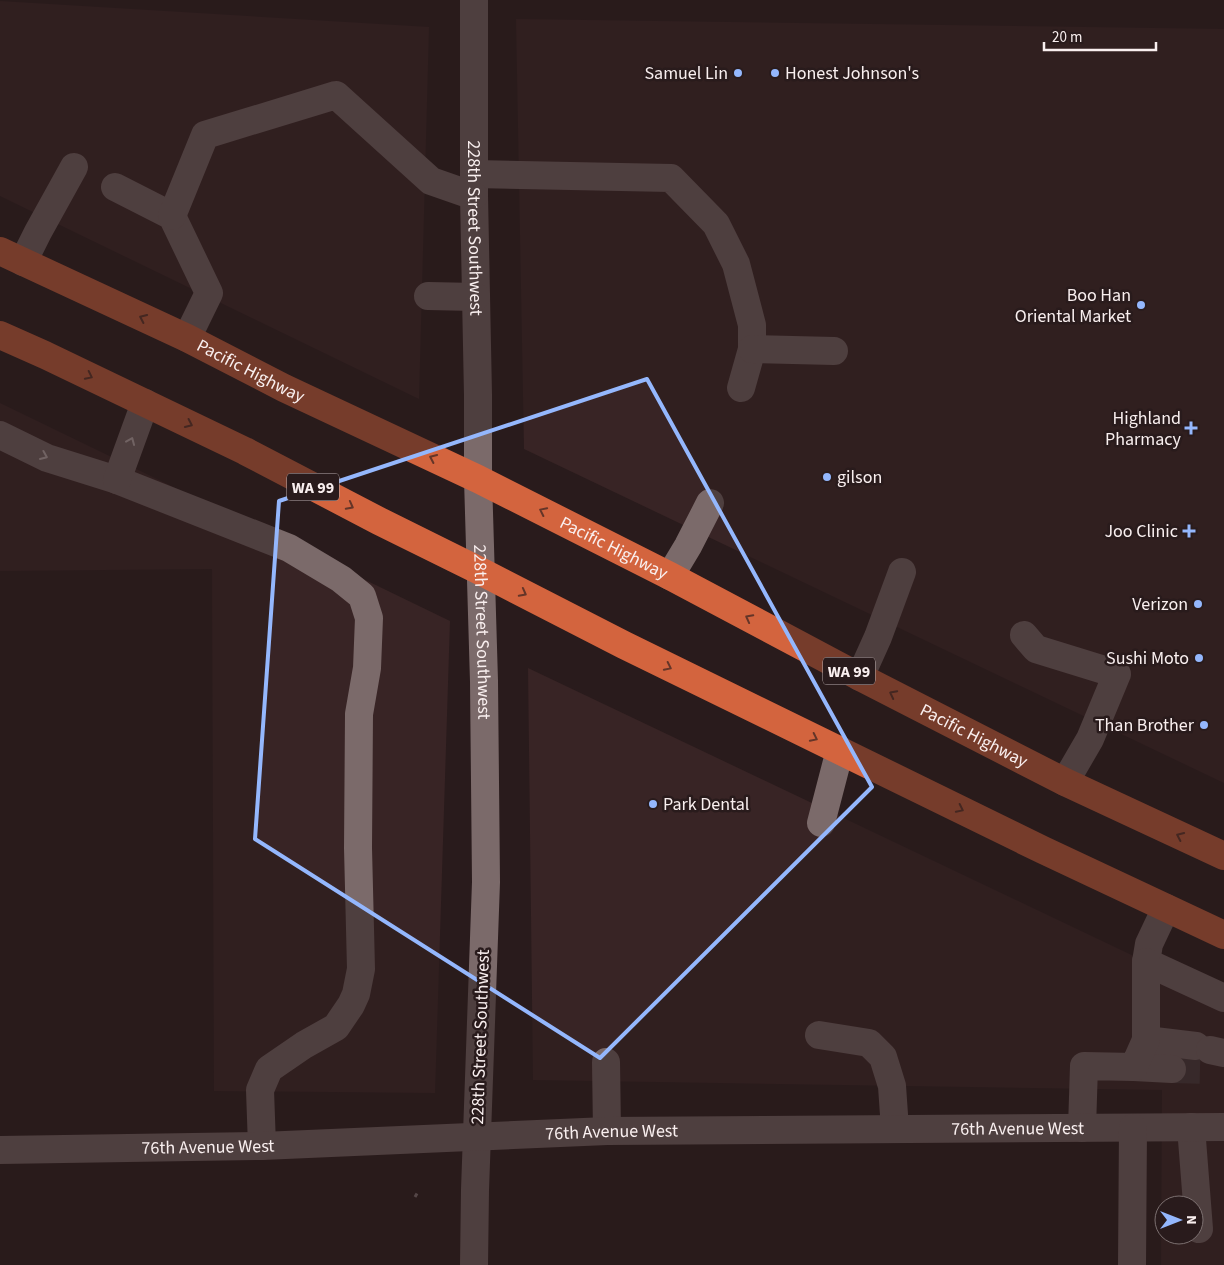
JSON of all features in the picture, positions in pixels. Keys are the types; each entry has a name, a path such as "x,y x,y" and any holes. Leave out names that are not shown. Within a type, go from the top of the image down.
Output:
{"highway":[{"name":"Pacific Highway","path":"11,256 187,338 284,388 478,479 670,576 860,677 1065,782 1224,856"},
{"name":"WA 99","path":"0,335 246,451 379,521 624,645 1043,850 1224,935"}],"street":[{"name":"228th Street Southwest","path":"474,0 474,185 486,882 474,1265"},
{"path":"172,216 206,134 336,95 431,181 474,185 671,178 716,224 736,264 752,325 752,349 742,388"},
{"path":"11,256 74,166"},
{"path":"115,187 172,216 209,293 187,338"},
{"path":"428,296 476,297"},
{"path":"752,349 834,351"},
{"path":"117,480 145,403"},
{"path":"0,435 47,458 117,480 289,548 341,579 362,596 369,618 367,668 359,714 358,848 361,969 356,994 336,1027 304,1044 269,1069 260,1090 262,1146"},
{"path":"670,576 710,503"},
{"path":"860,677 878,637 902,572"},
{"path":"1024,635 1036,649 1117,674 1090,739 1065,782"},
{"path":"821,823 840,750"},
{"path":"1134,1067 1146,1040 1146,962 1149,944 1166,908"},
{"path":"1146,962 1224,998"},
{"path":"819,1035 869,1043 883,1057 892,1086 895,1129"},
{"path":"1146,1040 1213,1058"},
{"path":"606,1062 607,1131"},
{"path":"1082,1128 1084,1066 1172,1069"},
{"path":"1191,1127 1196,1195"},
{"name":"76th Avenue West","path":"0,1150 262,1146 607,1131 1224,1127"},
{"path":"1132,1265 1133,1128"}],"path":[{"path":"415,1197 419,1190"}],"highlighted area":[{"path":"647,379 872,787 600,1058 255,839 279,501"}],"shaded area":[{"path":"0,1 429,27 419,399 0,196"},
{"path":"516,19 1224,29 1224,783 524,449"},
{"path":"0,403 450,621 435,1093 214,1091 212,569 0,571"},
{"path":"528,668 1224,999 1224,1265 1161,1265 1161,1245 1204,1245 1204,1195 1161,1195 1162,1090 533,1080"}],"tunnel":[{"path":"1172,1069 1211,1070"}],"place":[{"name":"Samuel Lin","path":"738,73"},
{"name":"Honest Johnson's","path":"775,73"},
{"name":"Boo Han Oriental Market","path":"1141,305"},
{"name":"Highland Pharmacy","path":"1191,428"},
{"name":"gilson","path":"827,477"},
{"name":"Joo Clinic","path":"1189,531"},
{"name":"Verizon","path":"1198,604"},
{"name":"Sushi Moto","path":"1199,658"},
{"name":"Than Brother","path":"1204,725"},
{"name":"Park Dental","path":"653,804"}]}
